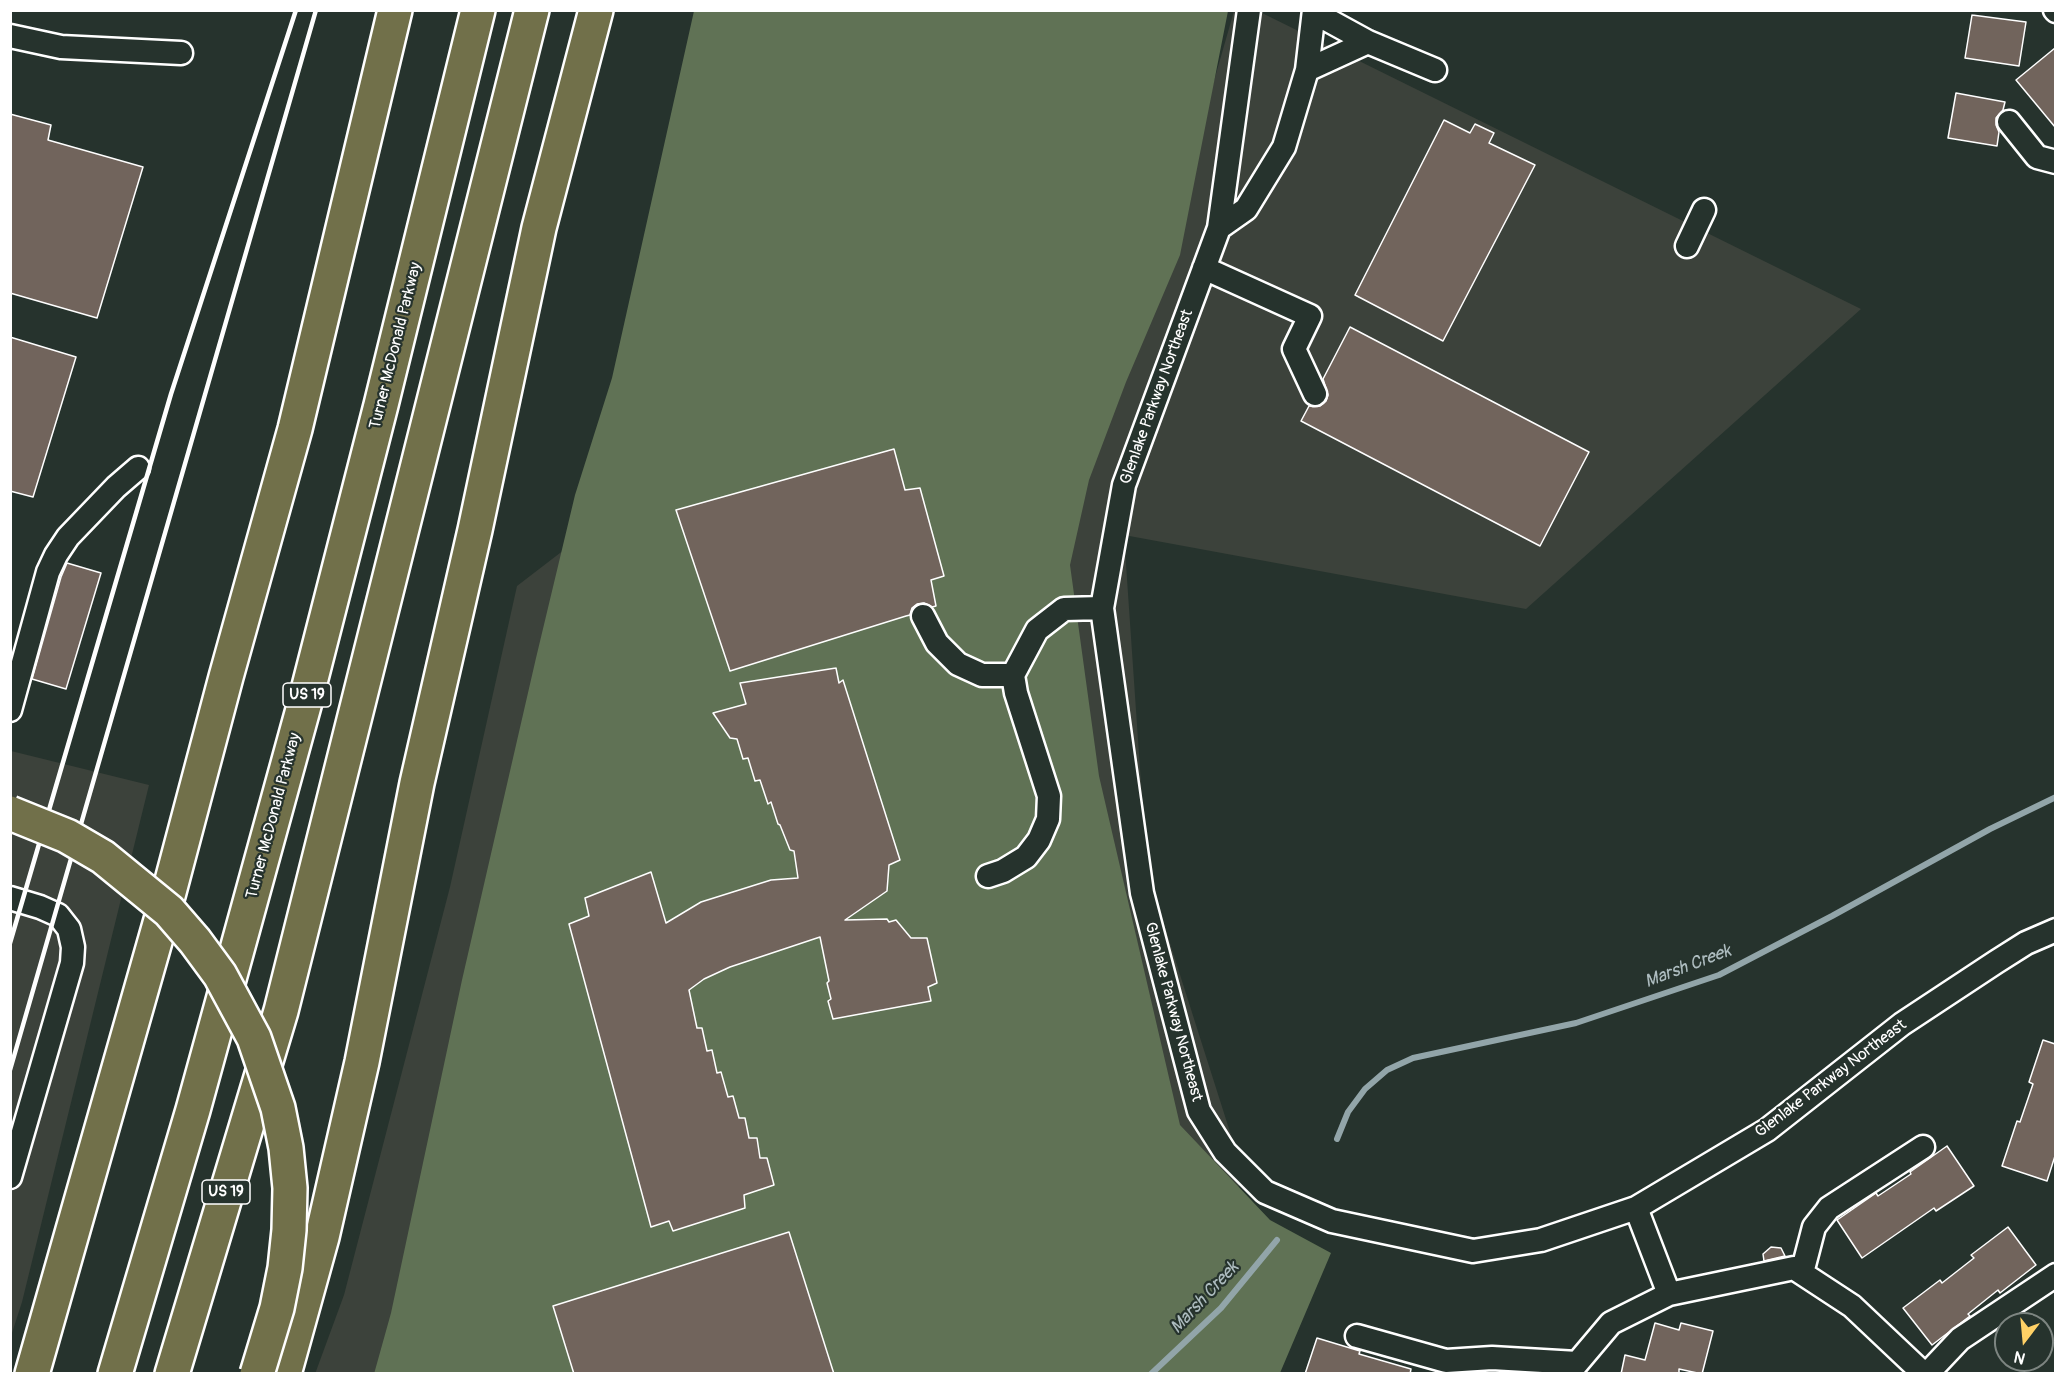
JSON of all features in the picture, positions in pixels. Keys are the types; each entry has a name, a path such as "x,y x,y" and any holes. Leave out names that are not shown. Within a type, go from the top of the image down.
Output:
{"highway":[{"path":"32,1374 162,915 295,429 394,10"},
{"name":"Turner McDonald Parkway","path":"115,1374 196,1098 305,702 381,405 477,10"},
{"name":"US 19","path":"172,1374 281,1011 532,10"},
{"path":"284,1374 322,1237 359,1073 417,783 475,530 539,228 596,10"},
{"path":"10,813 67,836 102,857 169,911 220,975 254,1038 278,1108 286,1148 290,1188 285,1268 277,1308 257,1374"}],"street":[{"name":"Glenlake Parkway Northeast","path":"1249,10 1220,228 1124,484 1102,608 1142,893 1199,1111 1225,1152 1265,1192 1332,1221 1473,1251 1540,1240 1635,1208 1767,1130 1902,1024 1996,962 2055,930"},
{"path":"1220,228 1246,209 1284,147 1307,70 1315,12 1368,42 1436,70"},
{"path":"10,36 61,47 181,53"},
{"path":"1307,70 1368,42"},
{"path":"2009,122 2037,157 2055,162"},
{"path":"1687,246 1704,210"},
{"path":"1204,268 1310,316 1294,350 1315,394"},
{"path":"10,710 48,572 56,555 69,537 116,487 138,468"},
{"path":"988,876 1003,871 1026,857 1039,840 1048,819 1048,796 1016,693 1013,675 1037,630 1064,609 1102,608"},
{"path":"923,616 937,643 958,664 982,675 1013,675"},
{"path":"10,898 58,915 69,929 73,947 72,963 10,1177"},
{"path":"1802,1274 1814,1227 1829,1208 1923,1147"},
{"path":"1635,1208 1669,1294"},
{"path":"1358,1336 1446,1361 1492,1358 1573,1368 1611,1323 1669,1294 1794,1268 1852,1306 1926,1374 1960,1340 2055,1275"}],"shaded area":[{"path":"1234,11 1258,11 1861,309 1526,609 1124,535 1147,871 1244,1176 1142,1373 315,1374 344,1295 450,887 517,586 586,533 1136,353"},
{"path":"11,751 149,785 22,1302 11,1336"}],"green space":[{"path":"694,11 1228,11 1180,255 1126,382 1089,480 1070,565 1099,776 1180,1125 1270,1220 1331,1253 1280,1373 374,1374 391,1313 462,980 536,658 575,495 612,378"}],"building":[{"path":"1972,15 2026,22 2019,66 1965,58"},
{"path":"2055,48 2055,127 2016,80"},
{"path":"1956,93 2005,102 2003,110 1996,118 1999,132 1997,146 1948,138"},
{"path":"10,114 51,125 48,140 143,167 97,318 10,293"},
{"path":"1444,120 1470,133 1475,124 1494,133 1489,143 1535,165 1443,341 1355,295"},
{"path":"1350,327 1589,452 1540,546 1301,421 1309,406 1320,406 1326,401 1328,395 1323,379"},
{"path":"10,337 76,357 33,497 10,491"},
{"path":"894,449 905,490 920,488 944,576 931,580 936,606 917,604 912,608 910,615 730,671 676,510"},
{"path":"67,563 101,573 66,689 32,679"},
{"path":"836,668 839,683 843,680 900,860 889,865 887,891 845,920 887,919 889,922 896,920 911,938 927,938 937,983 928,987 931,1001 833,1019 828,1001 831,999 827,983 829,981 820,937 730,967 704,979 689,990 697,1028 702,1028 707,1051 712,1050 717,1073 721,1072 728,1097 733,1096 739,1118 745,1118 749,1138 757,1138 760,1158 767,1158 774,1185 744,1195 745,1208 673,1231 669,1221 651,1227 569,924 589,916 585,898 651,872 666,923 701,902 771,880 798,878 794,851 790,850 771,802 768,804 760,780 755,781 748,758 743,759 737,739 730,738 713,713 746,704 740,683"},
{"path":"2043,1040 2055,1044 2055,1156 2047,1181 2002,1166 2017,1121 2020,1122 2033,1084 2029,1082"},
{"path":"1947,1146 1974,1186 1936,1211 1934,1208 1862,1258 1837,1220 1876,1193 1878,1196 1911,1174 1910,1172"},
{"path":"2008,1227 2036,1265 2000,1293 1998,1290 1968,1314 1970,1316 1932,1345 1903,1308 1940,1280 1942,1283 1974,1258 1971,1255"},
{"path":"789,1232 834,1374 574,1374 553,1306"},
{"path":"1771,1247 1781,1248 1785,1256 1764,1261 1763,1254"},
{"path":"1655,1323 1679,1330 1681,1323 1713,1331 1702,1374 1679,1369 1679,1374 1621,1374 1625,1355 1645,1360"},
{"path":"1317,1338 1360,1351 1359,1354 1411,1369 1410,1374 1305,1374"}],"waterway":[{"name":"Marsh Creek","path":"1337,1139 1348,1112 1365,1089 1387,1070 1413,1058 1576,1023 1719,975 1990,829 2056,797"},
{"name":"Marsh Creek","path":"1151,1374 1221,1308 1277,1240"}],"railway":[{"path":"10,943 171,394 296,10"},
{"path":"10,1070 316,10"}]}
